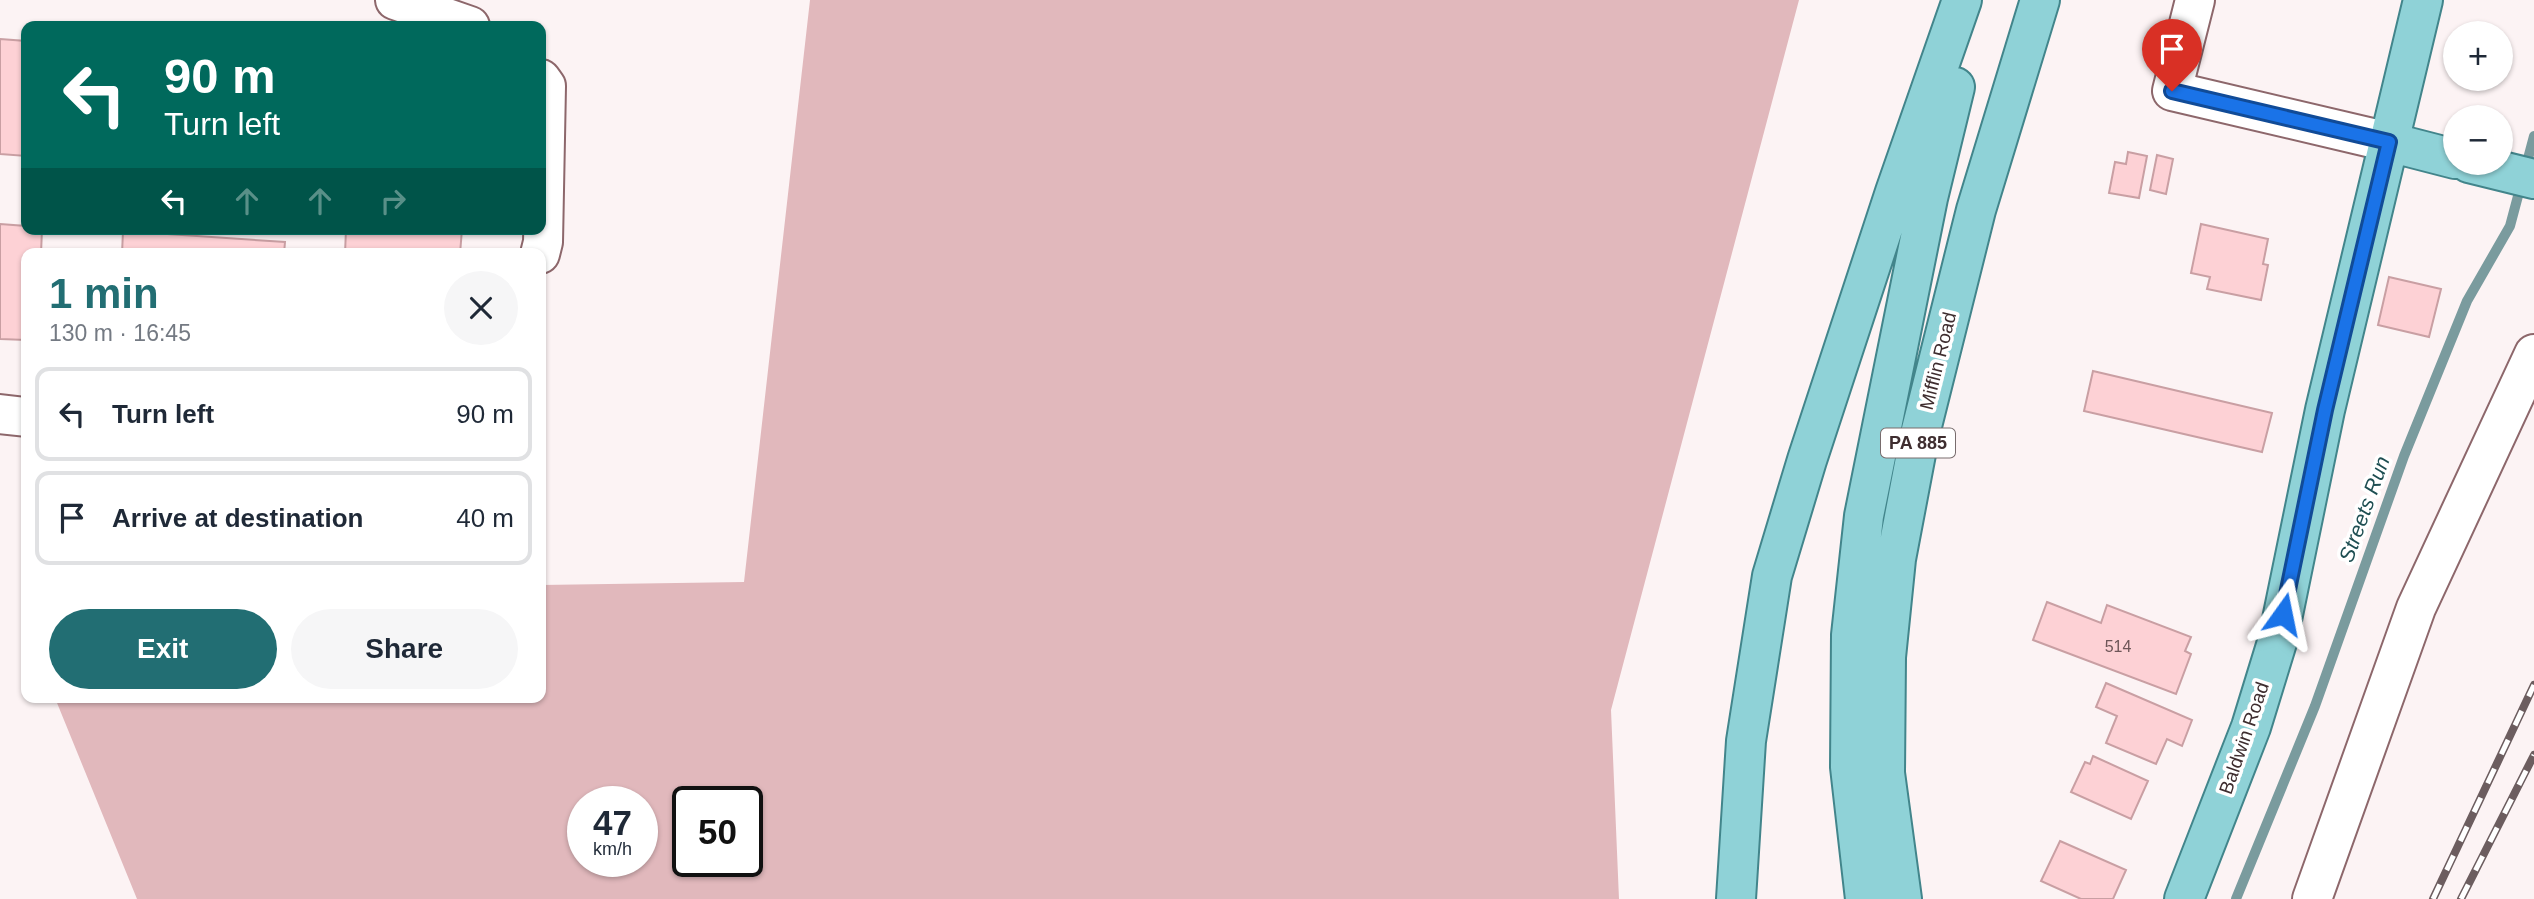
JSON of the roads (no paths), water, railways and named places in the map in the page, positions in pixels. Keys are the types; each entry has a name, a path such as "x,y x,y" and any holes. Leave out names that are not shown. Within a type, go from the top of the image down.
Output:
{"main road":[{"path":"1735,899 1746,741 1772,576 1895,192 1962,0"},
{"name":"Mifflin Road","path":"1865,899 1850,767 1851,635 1864,516 1928,198 1975,0"},
{"name":"Mifflin Road","path":"1902,899 1885,773 1886,657 1896,559 1919,438 1976,210 2040,0"},
{"name":"Baldwin Road","path":"2183,899 2251,727 2278,639 2325,410 2423,0"},
{"path":"2389,142 2443,156"},
{"path":"2513,174 2534,179"}],"lane":[{"path":"395,0 456,21"},
{"path":"2195,0 2172,91 2389,142"},
{"path":"2312,899 2416,608 2534,354"},
{"path":"0,414 21,416"}],"waterway":[{"name":"Streets Run","path":"2236,899 2315,706 2404,456 2467,301 2510,226 2534,136"}],"railway":[{"path":"2433,899 2534,685"},
{"path":"2461,899 2534,755"}]}
